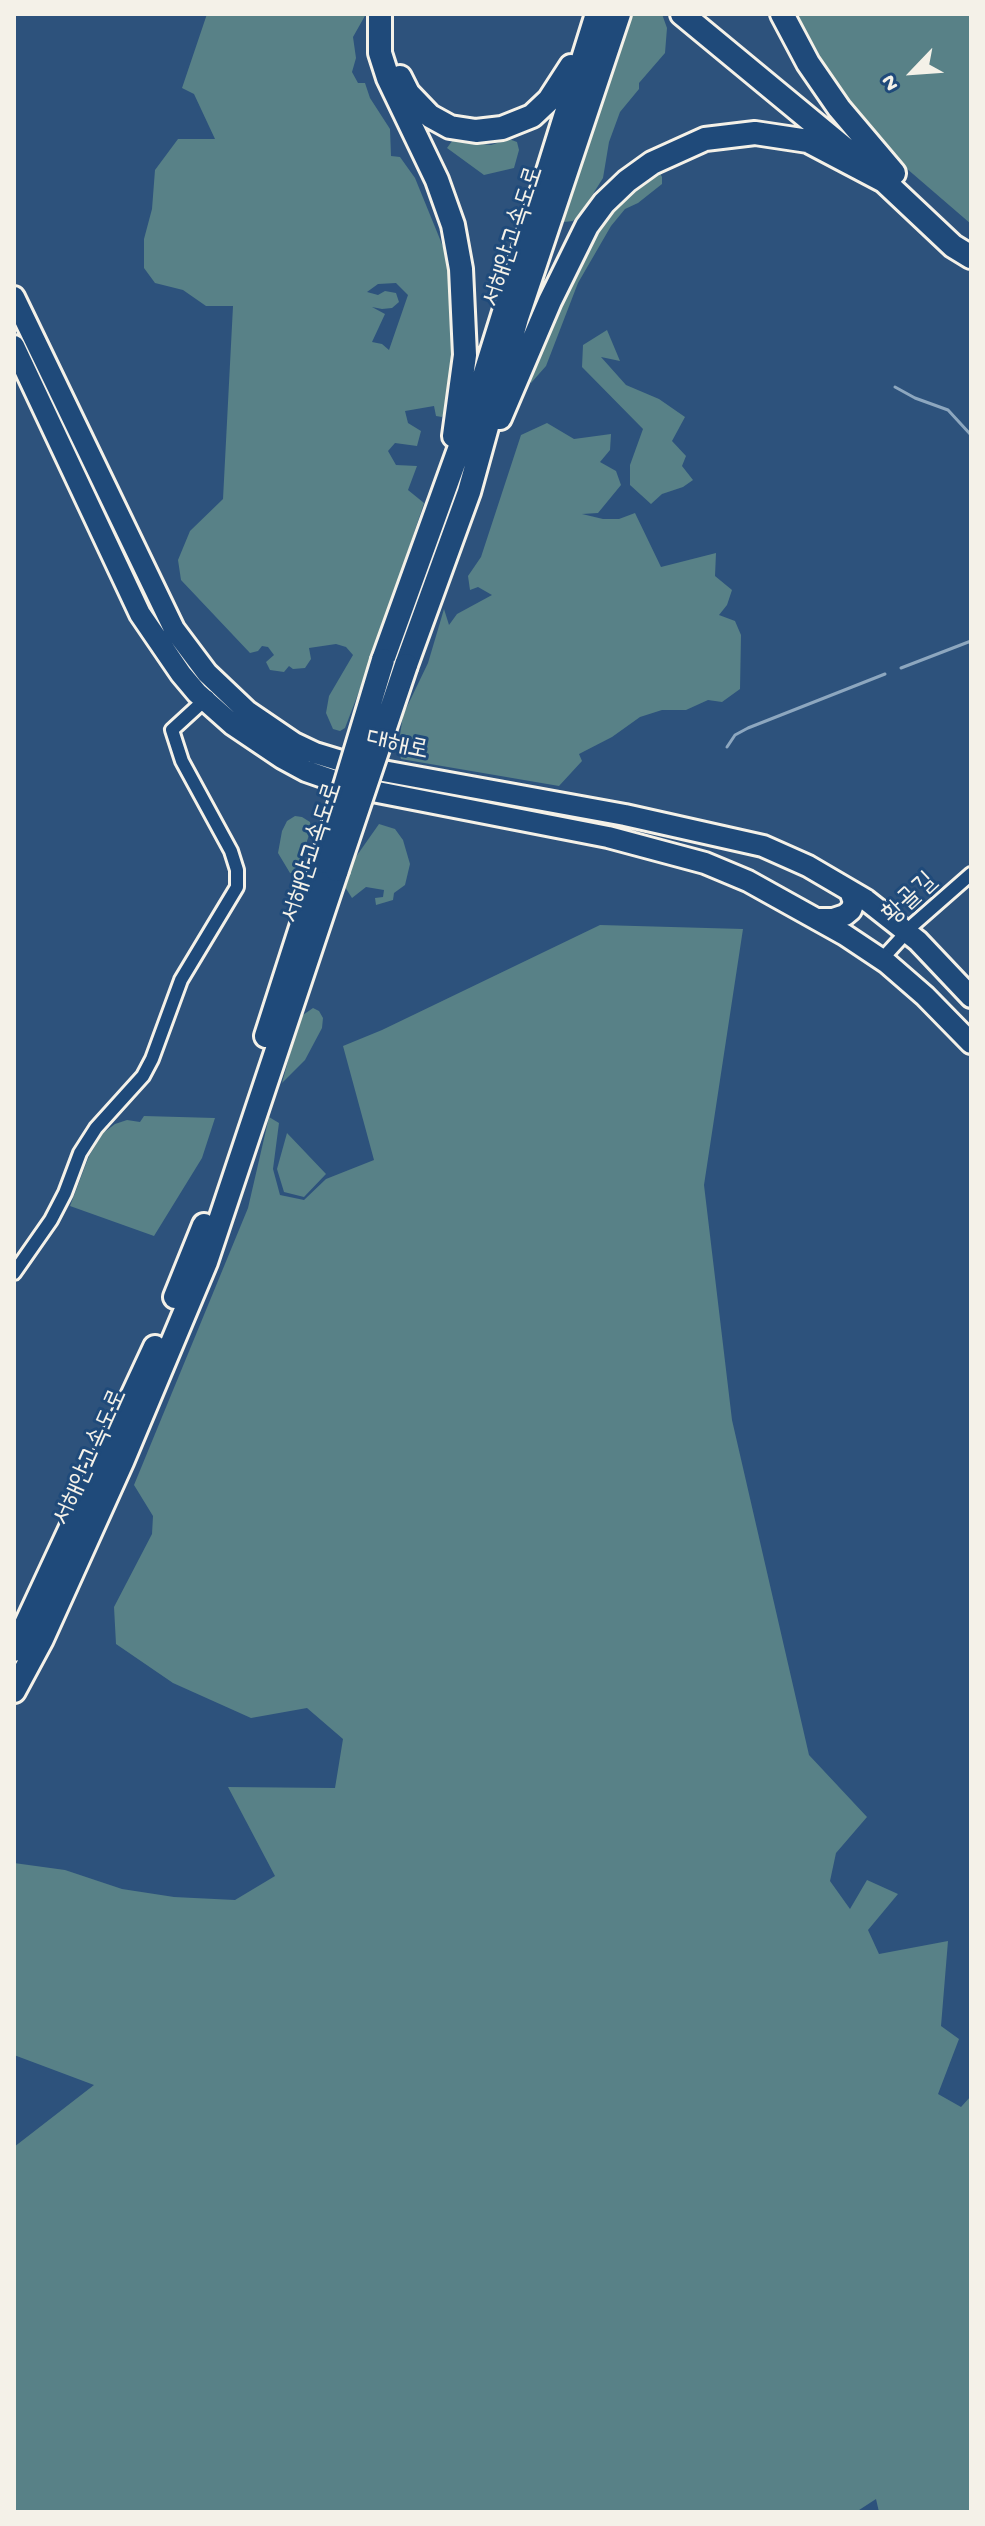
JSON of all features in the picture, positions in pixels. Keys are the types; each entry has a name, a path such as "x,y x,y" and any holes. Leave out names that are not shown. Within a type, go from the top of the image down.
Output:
{"highway":[{"path":"380,14 380,53 388,78 437,180 453,225 461,269 465,355 445,486"},
{"path":"391,14 392,49 397,71 408,93 430,116 450,127 476,131 502,128 532,116 549,100 607,15"},
{"path":"682,14 889,177"},
{"path":"703,14 965,248 971,265"},
{"path":"782,14 808,63 889,177"},
{"name":"서해안고속도로","path":"14,1691 42,1639 122,1462 206,1262 330,866 383,660 475,405 493,342 607,15"},
{"name":"서해안고속도로","path":"14,1650 159,1339 198,1240 254,1074 469,492 607,15"},
{"path":"469,492 575,247 604,203 627,181 652,163 705,139 755,133 808,141 889,177"},
{"path":"965,248 971,271"},
{"name":"대해로","path":"14,297 159,600 233,725 282,758 329,780 381,795 657,848 748,881 882,959 945,1015 971,1043"},
{"name":"대해로","path":"14,346 140,614 167,657 212,694 247,711 294,743 338,761 426,780 625,815 735,838 782,853 850,891 907,932 968,993"},
{"path":"817,919 833,919 851,910 854,902 850,891"},
{"path":"945,1015 944,1002 948,995 968,993"}],"street":[{"path":"14,1273 51,1220 80,1153 96,1128 143,1076 181,980 237,887 237,870 231,851 182,761 172,730 212,694"},
{"name":"황골길","path":"882,959 971,874"}],"green space":[{"path":"207,14 366,14 353,37 356,58 352,72 358,83 365,83 370,98 390,129 391,156 400,157 415,178 455,276 459,309 450,403 442,417 436,416 434,406 405,411 408,423 421,431 417,446 395,443 388,451 396,465 417,466 408,490 424,503 373,655 345,728 340,731 333,729 326,713 329,696 353,655 346,647 336,644 309,648 311,659 305,668 293,669 289,666 284,672 270,670 266,662 274,655 268,647 262,646 250,653 181,580 178,560 190,531 223,499 233,306 206,306 183,290 155,283 144,268 144,239 152,209 155,170 178,139 215,139 194,94 182,88","holes":["396,283 408,295 389,350 382,344 372,342 385,314 372,307 392,308 399,302 396,293 385,291 378,295 367,292 378,284"]},
{"path":"632,14 662,14 667,28 665,53 639,83 639,89 620,112 609,142 603,178 581,213 573,221 564,222 561,215"},
{"path":"789,14 971,14 971,224 884,149 841,98"},
{"path":"455,137 491,145 509,139 517,142 519,150 514,168 484,175 447,148"},
{"path":"659,171 662,184 625,209 611,226 578,283 546,366 531,383 528,374 586,241 627,189"},
{"path":"607,330 620,361 601,357 626,385 659,399 685,417 672,441 686,456 682,466 693,480 662,494 651,504 630,485 630,465 643,429 582,367 583,345"},
{"path":"547,423 574,439 611,434 610,450 600,462 616,471 621,485 598,513 582,514 619,519 635,513 661,567 716,553 715,576 732,590 727,605 719,615 735,621 741,635 740,689 722,702 708,700 686,710 662,710 640,717 612,737 579,754 582,761 559,786 401,759 398,748 403,715 428,663 444,609 449,625 457,614 492,595 478,587 470,590 468,576 481,557 521,435"},
{"path":"295,816 310,822 311,829 296,874 290,873 278,853 282,831 287,821"},
{"path":"379,824 395,829 403,840 410,864 405,885 394,893 393,900 376,905 375,898 383,897 384,890 366,887 352,898 345,887 353,861"},
{"path":"600,925 743,929 704,1185 732,1420 809,1755 867,1817 836,1853 830,1881 850,1909 867,1880 898,1894 868,1930 879,1954 948,1941 941,2026 959,2039 938,2094 961,2107 971,2096 971,2512 879,2512 876,2499 856,2512 14,2512 14,2147 94,2085 14,2055 14,1863 65,1870 122,1889 174,1897 235,1900 275,1876 228,1787 335,1788 343,1739 307,1708 251,1718 173,1683 116,1644 114,1607 152,1534 153,1516 134,1485 248,1208 269,1117 279,1123 273,1169 280,1195 304,1200 326,1179 374,1160 343,1046"},
{"path":"313,1008 323,1018 322,1028 305,1060 282,1083 300,1017"},
{"path":"144,1116 215,1118 202,1158 154,1236 70,1206 89,1156 103,1133 127,1120 140,1122"},
{"path":"287,1133 326,1174 304,1197 284,1192 277,1169"}],"waterway":[{"path":"895,387 948,410 971,435"},
{"path":"901,668 971,641"},
{"path":"727,747 735,735 748,728 885,674"}]}
